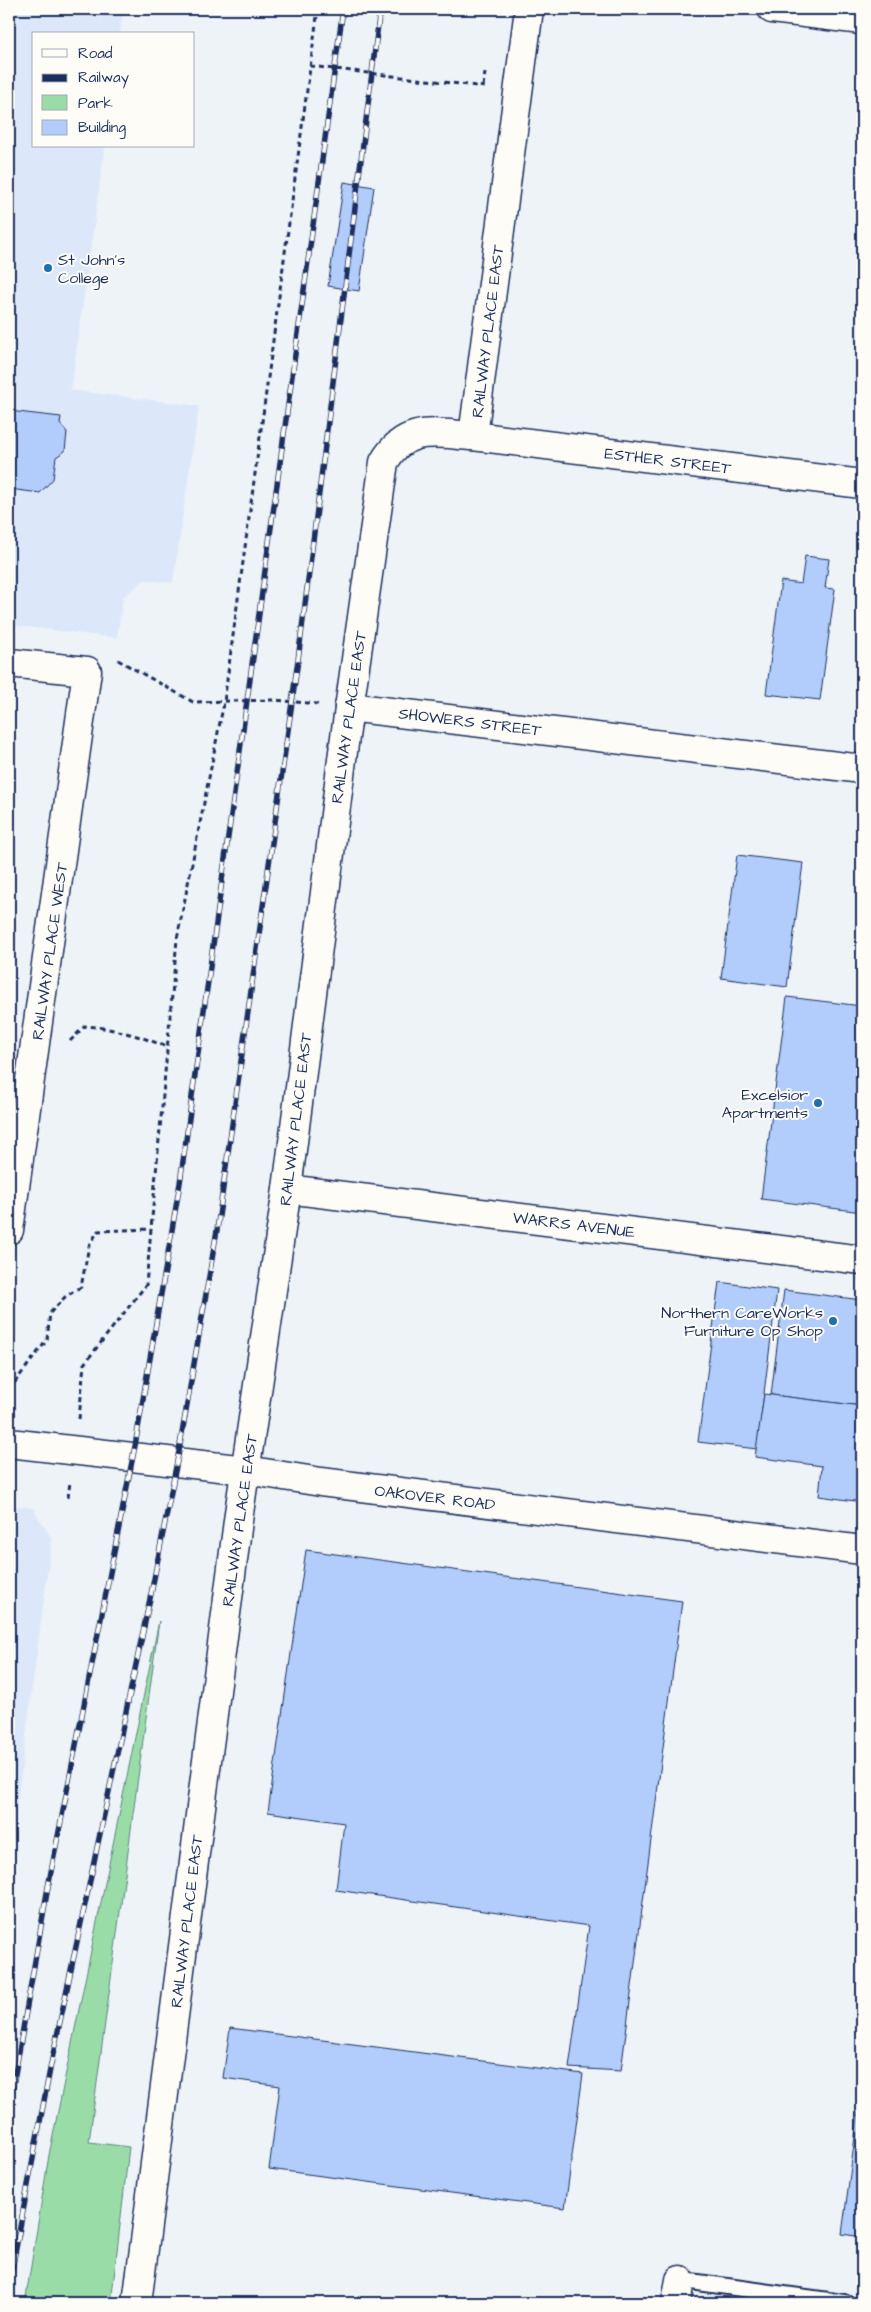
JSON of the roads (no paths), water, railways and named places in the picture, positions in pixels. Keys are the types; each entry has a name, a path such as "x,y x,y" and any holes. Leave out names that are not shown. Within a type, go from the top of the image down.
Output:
{"street":[{"name":"RAILWAY PLACE EAST","path":"137,2303 239,1513 287,1189 349,706 384,462 391,449 404,439 416,434 473,436 529,9"},
{"path":"772,9 862,20"},
{"name":"ESTHER STREET","path":"473,436 862,484"},
{"name":"RAILWAY PLACE WEST","path":"9,662 87,671 9,1230"},
{"name":"SHOWERS STREET","path":"349,706 862,769"},
{"name":"WARRS AVENUE","path":"287,1189 862,1260"},
{"name":"OAKOVER ROAD","path":"9,1443 246,1470 321,1482 862,1550"}],"lane":[{"path":"678,2292 847,2303"}],"railway":[{"path":"9,2108 48,1887 135,1446 180,1183 343,9"},
{"path":"9,2285 51,2064 151,1594 179,1451 217,1230 298,660 380,9"}],"place":[{"name":"St John's College","path":"48,268"},
{"name":"Excelsior Apartments","path":"818,1103"},
{"name":"Northern CareWorks Furniture Op Shop","path":"833,1321"}]}
